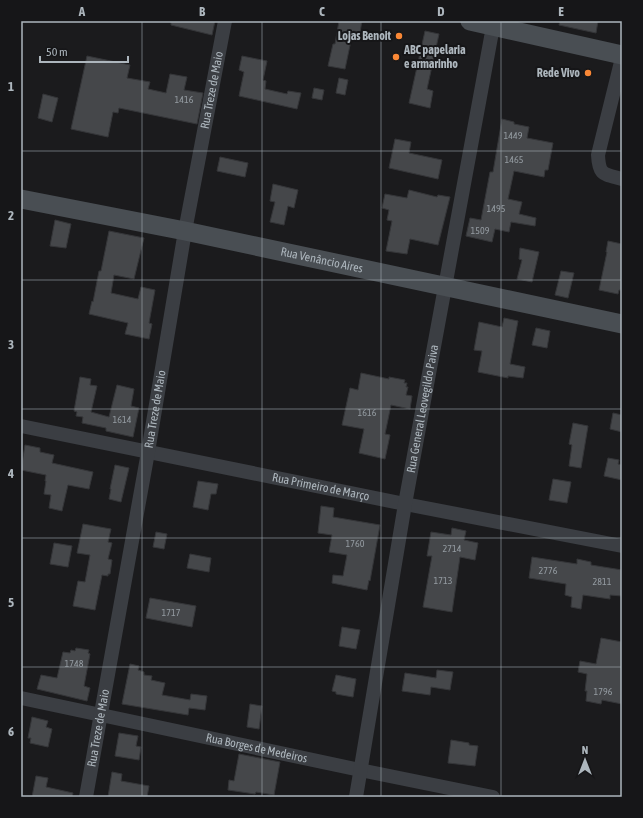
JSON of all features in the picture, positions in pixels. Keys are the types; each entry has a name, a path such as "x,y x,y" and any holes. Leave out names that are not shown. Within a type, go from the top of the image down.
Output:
{"main road":[{"path":"470,21 494,24 622,55"},
{"name":"Rua Venâncio Aires","path":"21,199 185,231 622,324"}],"street":[{"name":"Rua Treze de Maio","path":"86,797 148,452 185,231 225,21"},
{"name":"Rua General Leovegildo Paiva","path":"356,797 405,504 494,24"},
{"path":"622,58 598,155 598,167 604,174 622,179"},
{"name":"Rua Primeiro de Março","path":"21,426 405,504 622,546"},
{"name":"Rua Borges de Medeiros","path":"21,698 493,797"}],"building":[{"path":"171,21 215,21 212,35 171,25"},
{"path":"339,21 362,21 360,32 353,31 345,69 328,66 333,44 335,44"},
{"path":"560,21 598,21 596,33 559,25"},
{"path":"425,31 439,34 427,89 433,91 430,108 409,103"},
{"path":"87,56 130,65 127,78 150,82 148,89 166,93 170,74 187,77 184,90 203,93 197,124 119,108 118,113 113,112 108,137 71,129"},
{"path":"242,56 267,61 263,80 266,81 265,89 287,94 288,91 301,93 297,109 239,96 244,72 239,70"},
{"path":"339,78 348,80 345,95 336,93"},
{"path":"314,88 324,90 322,100 312,98"},
{"path":"43,94 58,98 52,122 38,118"},
{"path":"502,119 514,122 514,124 529,127 527,138 553,143 548,170 545,170 544,177 514,171 508,199 522,202 519,214 536,218 535,226 511,222 509,232 495,229 492,242 466,236 470,218 481,220 490,172 493,172"},
{"path":"395,139 411,142 409,153 442,160 438,179 389,168"},
{"path":"220,157 248,163 245,177 217,171"},
{"path":"273,184 298,190 294,208 288,206 284,225 270,222 275,202 270,201"},
{"path":"409,190 437,197 438,195 450,197 438,245 410,239 407,254 386,251 392,221 387,220 389,210 382,208 385,194 407,198"},
{"path":"55,220 71,224 66,248 50,246"},
{"path":"109,231 144,238 134,279 114,275 111,293 138,299 141,287 155,290 149,323 152,324 149,339 125,334 128,323 89,314 99,271 101,271"},
{"path":"608,241 622,244 622,290 619,290 618,294 599,290"},
{"path":"520,248 539,252 532,282 517,279 522,260 519,259"},
{"path":"561,271 574,273 568,298 555,295"},
{"path":"504,318 518,321 510,364 525,367 523,378 508,376 508,378 478,372 482,351 474,350 479,322 502,327"},
{"path":"536,328 550,331 547,348 532,345"},
{"path":"361,373 389,379 389,377 405,380 404,383 407,383 406,387 408,387 406,395 412,396 410,409 391,405 385,434 390,435 385,459 359,453 364,429 342,425 350,388 358,390"},
{"path":"80,377 91,379 90,385 97,386 91,412 109,417 117,385 134,389 131,406 139,408 133,437 106,431 106,428 82,423 83,417 76,416 77,412 74,411"},
{"path":"613,413 622,415 622,432 610,429"},
{"path":"573,423 588,426 581,468 569,466 572,445 569,444"},
{"path":"25,445 40,448 40,452 54,455 52,463 93,472 89,489 68,485 62,511 49,508 51,495 44,494 46,475 21,470"},
{"path":"608,458 619,460 618,464 622,465 622,480 604,476"},
{"path":"115,465 129,468 121,502 109,499"},
{"path":"553,479 571,482 567,503 549,500"},
{"path":"198,481 218,484 216,494 211,494 208,510 193,507"},
{"path":"321,506 334,508 333,517 380,525 367,590 332,583 333,575 343,576 347,555 329,552 332,535 318,533"},
{"path":"83,524 111,529 108,542 112,543 108,559 112,560 110,574 108,574 108,576 102,575 95,610 73,606 78,581 85,582 90,555 77,553"},
{"path":"452,528 466,531 464,540 478,543 475,560 460,557 452,612 423,607 432,556 427,556 431,532 451,535"},
{"path":"156,532 167,534 164,549 153,547"},
{"path":"54,543 72,546 68,567 50,564"},
{"path":"190,554 211,558 209,572 187,568"},
{"path":"532,557 577,564 577,559 591,562 591,565 622,570 622,596 610,595 610,599 583,595 581,609 571,607 572,597 565,595 566,584 529,578"},
{"path":"150,598 196,606 192,627 146,618"},
{"path":"342,627 360,630 356,649 339,646"},
{"path":"601,638 622,642 622,704 602,700 601,704 586,701 587,691 585,691 587,674 578,672 580,661 596,664"},
{"path":"76,648 89,650 88,653 90,654 84,686 90,688 87,701 37,689 41,675 57,678 63,652 70,653 71,650 75,651"},
{"path":"130,664 139,666 138,670 144,672 144,675 152,676 151,680 165,683 162,695 190,700 191,694 207,696 205,710 189,708 188,715 122,704"},
{"path":"437,670 453,672 450,690 431,687 430,695 402,691 405,673 436,678"},
{"path":"336,675 356,679 353,697 336,694 336,692 332,691"},
{"path":"250,704 262,706 259,729 247,727"},
{"path":"32,717 48,721 46,727 52,729 48,747 30,743 31,738 28,738"},
{"path":"119,733 138,736 136,746 141,747 139,760 115,756"},
{"path":"451,740 478,746 475,766 448,763"},
{"path":"239,754 280,762 274,795 228,790 229,780 234,781"},
{"path":"112,772 122,774 121,781 149,786 147,797 108,797"},
{"path":"36,776 48,778 46,787 73,793 72,797 32,797"}],"place":[{"name":"Lojas Benoit","path":"399,36"},
{"name":"ABC papelaria e armarinho","path":"396,57"},
{"name":"Rede Vivo","path":"588,73"}]}
